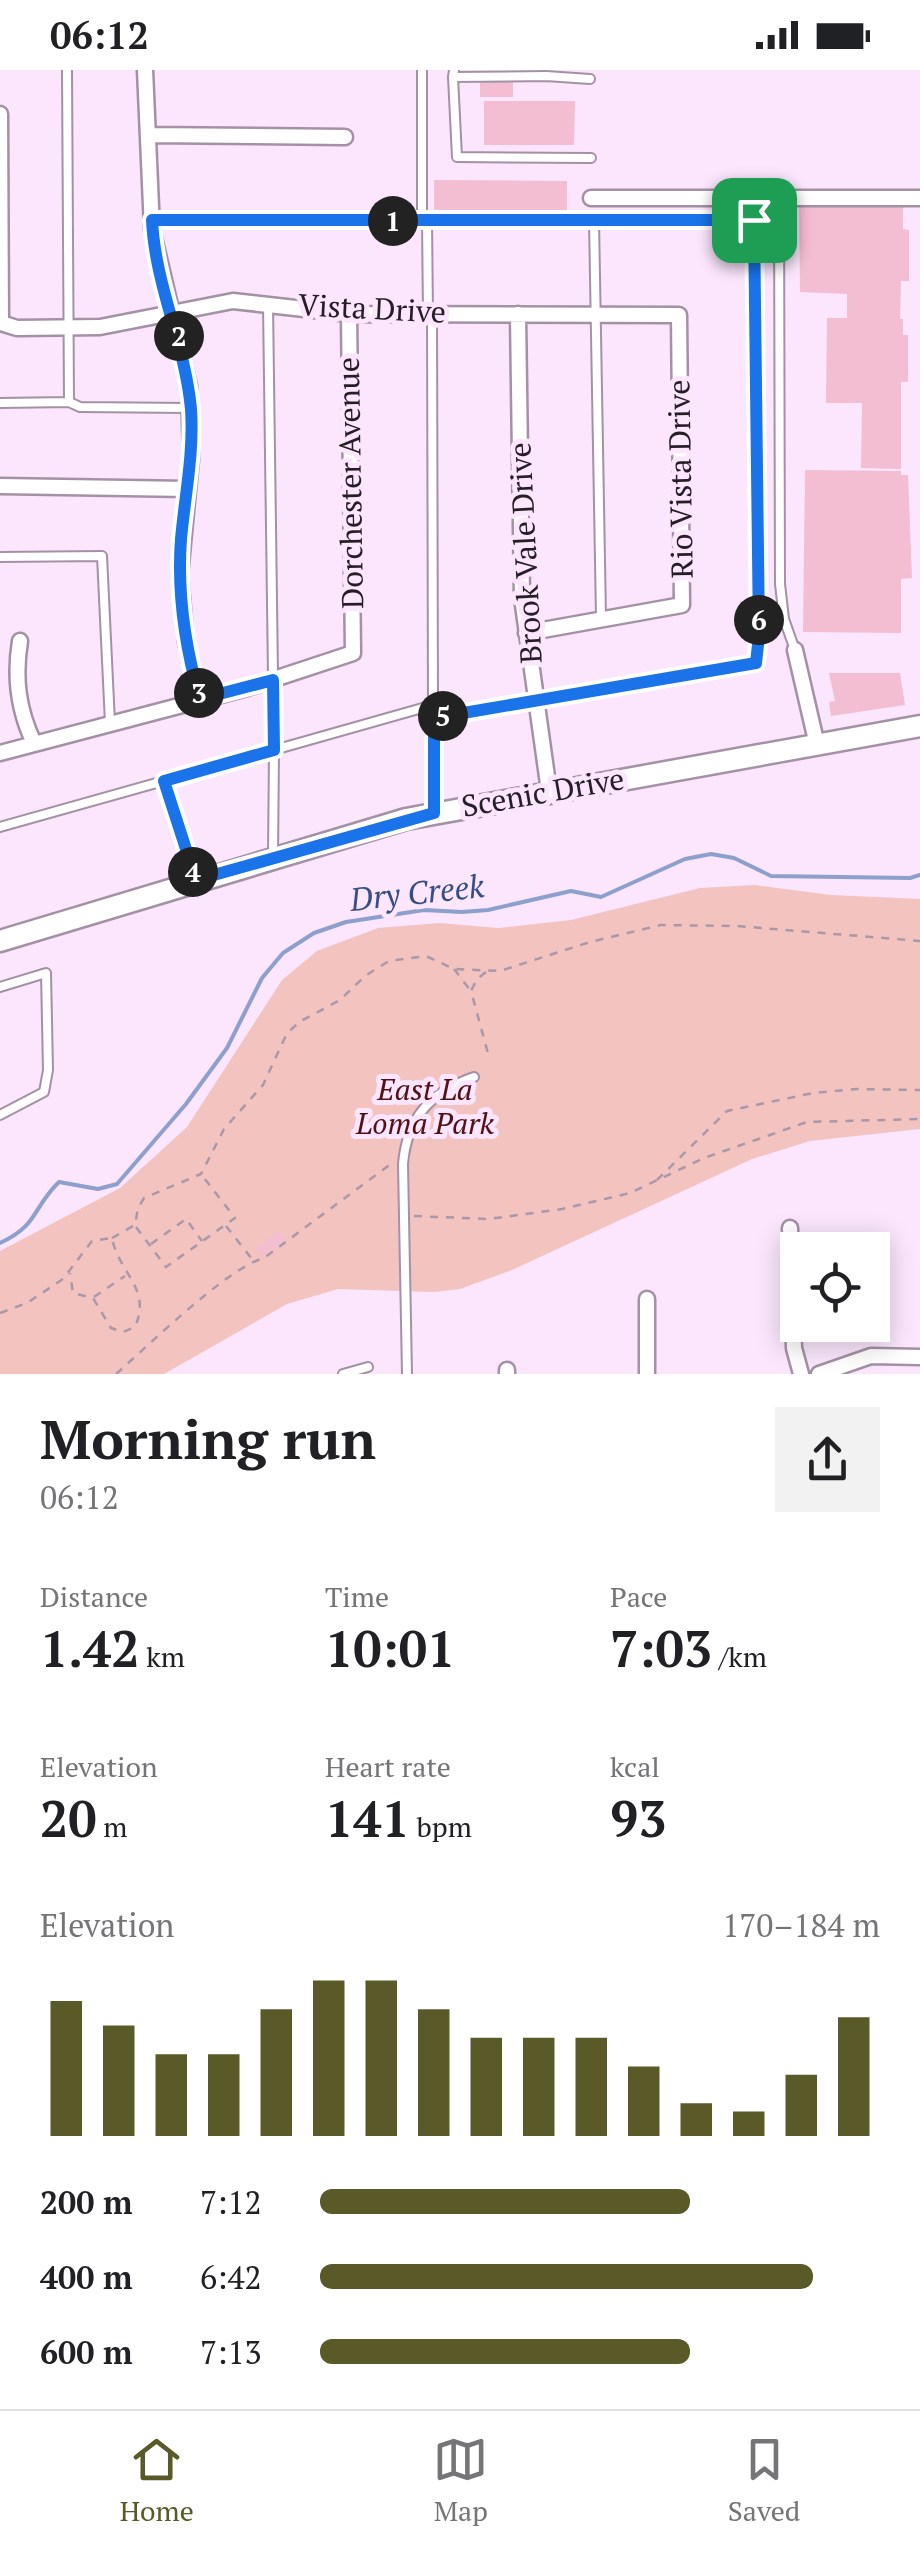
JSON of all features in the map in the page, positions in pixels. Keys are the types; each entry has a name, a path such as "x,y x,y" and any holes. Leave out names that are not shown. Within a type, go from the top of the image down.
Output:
{"main road":[{"name":"Scenic Drive","path":"0,940 274,856 434,813 920,726"}],"street":[{"path":"145,70 156,256 184,358 190,408 188,489 181,540 182,612 200,699"},
{"name":"Vista Drive","path":"0,114 1,323 17,328 129,323 233,301 350,314 679,314"},
{"path":"148,135 345,136"},
{"path":"591,198 920,198"},
{"name":"Dorchester Avenue","path":"273,680 352,653 350,314"},
{"name":"Brook Vale Drive","path":"518,314 526,633 549,791"},
{"name":"Rio Vista Drive","path":"526,633 682,605 679,314"},
{"path":"0,486 188,489"},
{"path":"20,641 16,682 34,744"},
{"path":"795,650 817,745"},
{"path":"0,752 273,680"},
{"path":"790,1228 794,1348 802,1374"},
{"path":"647,1299 647,1374"},
{"path":"819,1374 871,1356 920,1357"},
{"path":"871,1356 871,1374"}],"lane":[{"path":"67,70 69,402"},
{"path":"422,70 430,314 434,813"},
{"path":"590,80 546,73 454,73 457,157 590,158"},
{"path":"779,198 780,584 784,619 795,650"},
{"path":"152,220 754,220 756,663 434,718"},
{"path":"594,220 601,620"},
{"path":"268,302 274,856"},
{"path":"0,403 190,408"},
{"path":"0,558 102,556 110,723"},
{"path":"0,827 433,705"},
{"path":"164,781 196,880"},
{"path":"0,987 46,973 48,1070 44,1092 0,1115"},
{"path":"407,1374 403,1164 406,1136 420,1111 443,1090 474,1077"},
{"path":"343,1374 368,1367"}],"path":[{"path":"201,1174 235,1218 166,1267 135,1226 144,1198 201,1174 217,1140 263,1085 287,1033 300,1021 340,1000 364,976 389,960 426,956 454,969 500,971 590,942 661,925 737,926 920,941"},
{"path":"454,969 471,991 489,1057"},
{"path":"471,991 487,970"},
{"path":"654,1183 728,1111 857,1088 920,1090"},
{"path":"418,1216 489,1220 562,1209 630,1194 704,1158 806,1122 920,1119"},
{"path":"116,1374 166,1328 254,1261 264,1258 388,1164 403,1164"},
{"path":"150,1245 186,1219 202,1242"},
{"path":"225,1225 254,1261"},
{"path":"0,1313 27,1303 70,1273 92,1241 112,1238 135,1226"},
{"path":"70,1273 74,1293 93,1298 110,1328 123,1332 135,1327 140,1316 140,1296 135,1282 118,1261 112,1238"},
{"path":"93,1298 126,1274"}],"green space":[{"name":"East La Loma Park","path":"754,885 831,895 920,899 920,1129 810,1141 752,1159 512,1270 460,1289 338,1289 287,1304 164,1374 0,1374 0,1251 120,1188 187,1127 282,980 317,951 378,928 439,923 498,928 571,920 700,888"}],"building":[{"path":"480,81 513,81 513,97 480,97"},
{"path":"484,101 575,101 574,145 484,145"},
{"path":"434,180 567,181 567,214 434,213"},
{"path":"799,204 903,205 903,229 909,230 909,281 901,281 900,319 903,335 908,335 908,382 901,382 901,469 861,468 862,403 826,403 827,318 847,318 847,294 800,292"},
{"path":"805,470 901,471 901,475 908,475 912,578 901,579 901,633 803,632"},
{"path":"829,673 900,673 905,705 831,716 829,702 835,701"},
{"path":"279,1231 285,1240 262,1257 256,1248"}],"waterway":[{"name":"Dry Creek","path":"0,1243 29,1223 59,1182 98,1189 117,1184 186,1104 227,1048 262,978 283,953 314,933 346,922 424,910 488,910 571,891 601,897 685,859 711,854 734,858 771,876 920,875"}],"route":[{"path":"152,220 754,220 759,636 756,663 434,718 434,813 196,880 164,781 274,750 273,680 200,699 192,672 180,575 192,424 184,358 162,284 152,220"}]}
